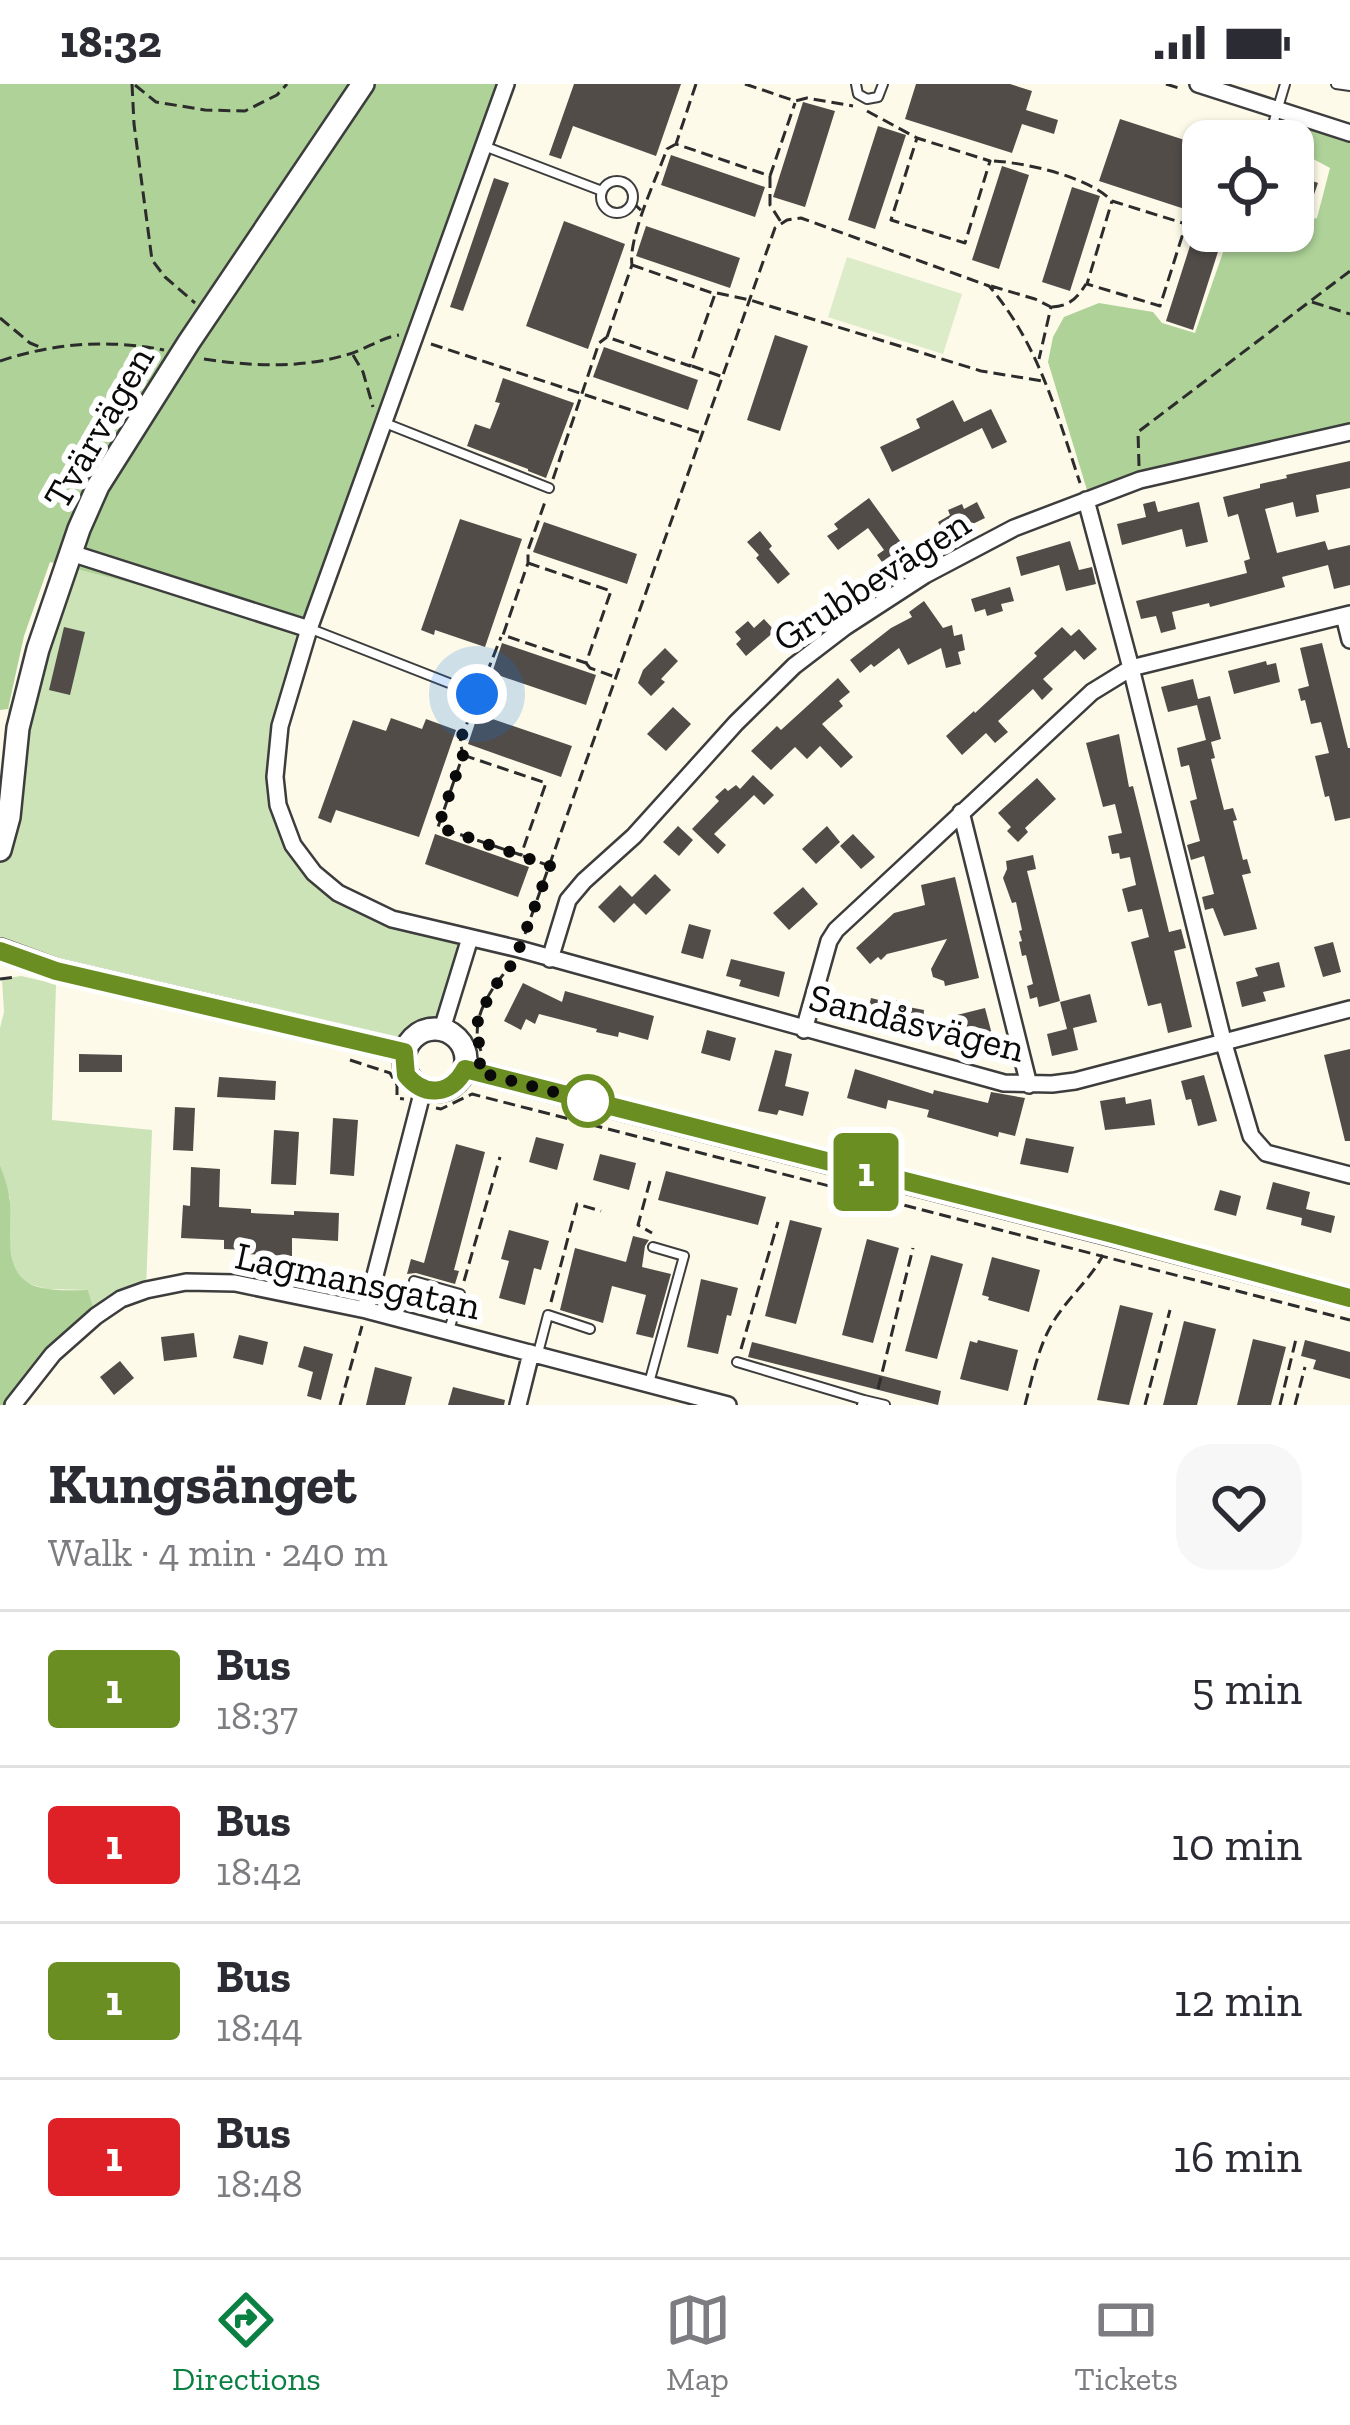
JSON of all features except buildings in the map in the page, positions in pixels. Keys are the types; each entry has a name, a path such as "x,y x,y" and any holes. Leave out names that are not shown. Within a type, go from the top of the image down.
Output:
{"street":[{"name":"Tvärvägen","path":"0,850 18,728 38,650 98,486 363,84"},
{"name":"Sandåsvägen","path":"506,84 309,629 280,726 275,777 278,805 293,845 314,873 351,901 392,920 550,958 1004,1083 1075,1081 1350,1009"},
{"path":"1198,84 1350,134"},
{"name":"Grubbevägen","path":"550,958 568,900 584,881 634,836 794,666 844,627 925,575 1014,527 1140,480 1350,432"},
{"path":"1086,500 1246,1124 1266,1154 1350,1175"},
{"path":"71,553 309,629"},
{"path":"804,1030 832,935 1092,692 1130,668 1347,615 1350,640"},
{"path":"961,812 1029,1084"},
{"path":"442,1029 470,938"},
{"path":"0,950 56,971 404,1052"},
{"path":"422,1097 406,1075 404,1052 416,1035 429,1029 450,1032 462,1044 472,1071"},
{"path":"422,1097 449,1089 472,1071"},
{"path":"472,1071 1350,1298"},
{"path":"366,1310 422,1097"},
{"name":"Lagmansgatan","path":"13,1405 53,1354 96,1316 121,1299 186,1282 235,1283 366,1310 728,1405"},
{"path":"518,1405 534,1354"}],"lane":[{"path":"856,84 858,94 867,99 878,97 884,84"},
{"path":"1275,120 1285,84"},
{"path":"1336,84 1350,86"},
{"path":"483,146 602,191"},
{"path":"609,183 625,183 632,191 632,202 626,210 612,212 604,206 602,191 609,183"},
{"path":"385,423 550,488"},
{"path":"309,629 449,683"},
{"path":"648,1384 684,1256 653,1247"},
{"path":"414,1281 460,1294 448,1331"},
{"path":"534,1354 548,1315 590,1329"},
{"path":"737,1362 880,1404"}],"path":[{"path":"133,84 156,102 244,111 277,95 287,84"},
{"path":"133,84 152,260 208,315"},
{"path":"550,866 438,827 463,755 460,741 503,634 599,343 607,337 632,265 630,254 643,213 667,149 676,144 696,84"},
{"path":"745,84 795,101 807,98 860,107 917,138 990,161 1053,172 1103,192 1112,201 1182,223"},
{"path":"782,224 770,206 770,176 795,101"},
{"path":"917,138 891,220 910,226 965,243 990,161"},
{"path":"676,144 770,176"},
{"path":"472,1071 482,1054 476,1032 479,1015 519,950 776,228 801,218 1051,307 1066,306 1087,284 1112,201"},
{"path":"632,202 643,213"},
{"path":"1087,284 1160,306 1182,237"},
{"path":"632,265 715,294 724,292 981,371 1045,381"},
{"path":"1140,480 1138,432 1350,271"},
{"path":"989,286 1010,310 1038,364 1086,500"},
{"path":"690,366 715,294"},
{"path":"1311,302 1350,314"},
{"path":"1038,364 1051,307"},
{"path":"0,318 43,348"},
{"path":"201,358 268,366 308,363 352,354 395,335 703,434"},
{"path":"607,337 723,377"},
{"path":"0,361 43,348 111,343 165,350"},
{"path":"352,354 385,423"},
{"path":"528,562 611,591 586,663"},
{"path":"503,634 617,677"},
{"path":"463,755 546,783 521,855"},
{"path":"0,979 21,976"},
{"path":"422,1097 441,1109 472,1094 1350,1319"},
{"path":"460,1294 500,1156"},
{"path":"650,1181 638,1225 652,1234 653,1247"},
{"path":"548,1315 577,1204 601,1211"},
{"path":"737,1362 778,1222"},
{"path":"1025,1405 1040,1348 1054,1319 1093,1274 1113,1234"},
{"path":"880,1404 914,1247"},
{"path":"340,1405 366,1310"},
{"path":"1145,1405 1170,1310"},
{"path":"1280,1405 1296,1339"},
{"path":"1295,1405 1306,1367"}],"green space":[{"path":"0,84 506,84 309,629 50,562 24,636 8,709 0,710"},
{"path":"1314,121 1350,133 1350,429 1087,490 1048,362 1053,337 1064,317 1099,303 1153,312 1162,323 1195,333 1223,252 1314,252 1314,219 1330,168 1314,159"},
{"path":"847,257 962,294 943,354 828,317"},
{"path":"71,553 309,629 276,755 285,825 338,893 470,938 442,1029 419,1034 404,1052 0,950 0,850 9,816 8,709 38,649"},
{"path":"21,976 56,984 52,1120 152,1130 146,1290 96,1316 88,1290 46,1289 24,1282 14,1269 10,1198 0,1165 0,1028 2,979"},
{"path":"0,1165 9,1197 15,1269 33,1285 88,1290 96,1316 13,1405 0,1405"}],"bus line":[{"name":"1","path":"0,951 56,971 404,1052 406,1075 423,1090 449,1089 465,1069 1350,1298"}],"route":[{"path":"477,694 460,741 463,755 438,827 550,866 514,962 479,1015 476,1032 482,1054 478,1072 588,1101"}]}
